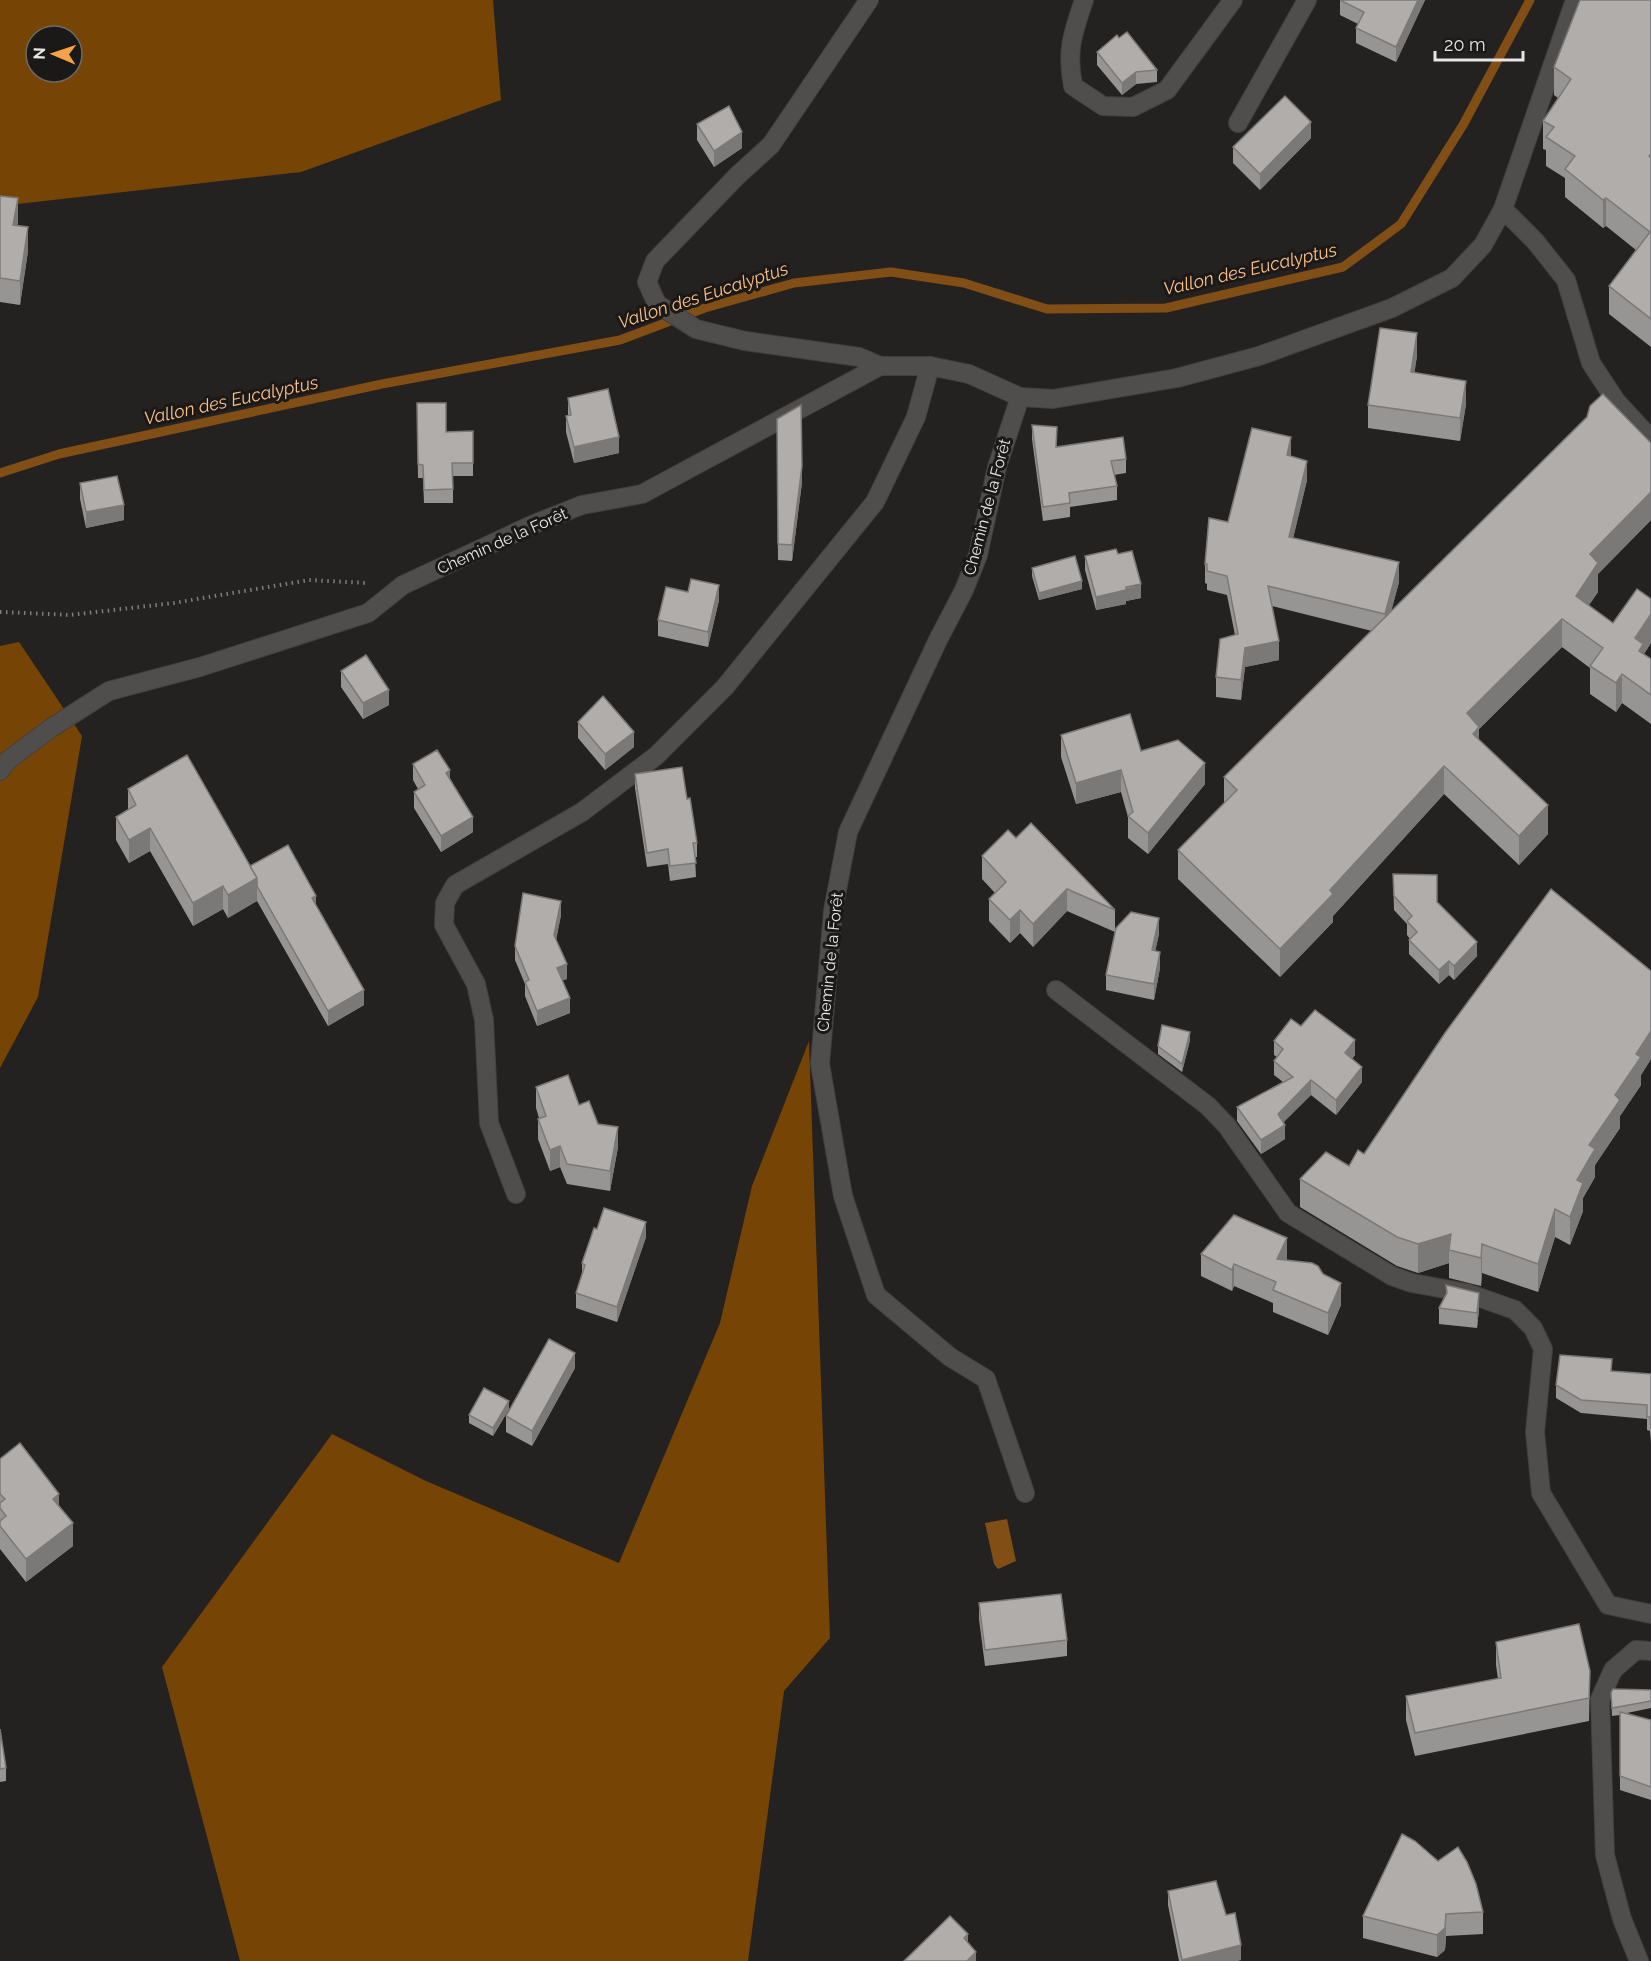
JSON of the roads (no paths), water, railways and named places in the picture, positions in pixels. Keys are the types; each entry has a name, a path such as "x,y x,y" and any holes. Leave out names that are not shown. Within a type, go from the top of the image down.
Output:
{"street":[{"path":"869,0 771,145 655,261 647,282 657,304 696,329 745,341 859,357 880,366"},
{"path":"1084,0 1071,38 1068,64 1073,86 1103,106 1133,107 1167,90 1233,0"},
{"path":"1238,123 1307,0"},
{"name":"Chemin de la Forêt","path":"0,771 7,761 51,728 109,692 200,667 368,612 403,585 534,524 582,505 642,494 880,366 930,366 969,374 1020,397 1053,399 1177,378 1259,356 1392,308 1452,278 1483,245 1503,209 1575,0"},
{"path":"1503,209 1535,241 1566,280 1591,363 1616,401 1651,439"},
{"path":"516,1194 489,1123 484,1020 476,984 444,925 445,903 455,885 582,812 656,756 726,687 875,502 915,417 930,366"},
{"name":"Chemin de la Forêt","path":"1020,397 997,467 978,555 964,590 938,640 848,832 833,911 820,1064 843,1196 876,1295 950,1357 986,1379 1025,1493"},
{"path":"1056,990 1208,1106 1227,1126 1288,1213 1392,1276 1412,1283 1467,1293 1515,1310 1533,1328 1543,1349 1535,1432 1541,1493 1608,1605 1651,1614"},
{"path":"1639,1961 1622,1919 1605,1855 1600,1699 1613,1670 1636,1650 1651,1651"}],"waterway":[{"name":"Vallon des Eucalyptus","path":"0,473 59,454 382,384 620,340 705,308 794,283 891,272 964,283 1047,309 1166,308 1343,267 1401,224 1463,125 1530,0"}]}
